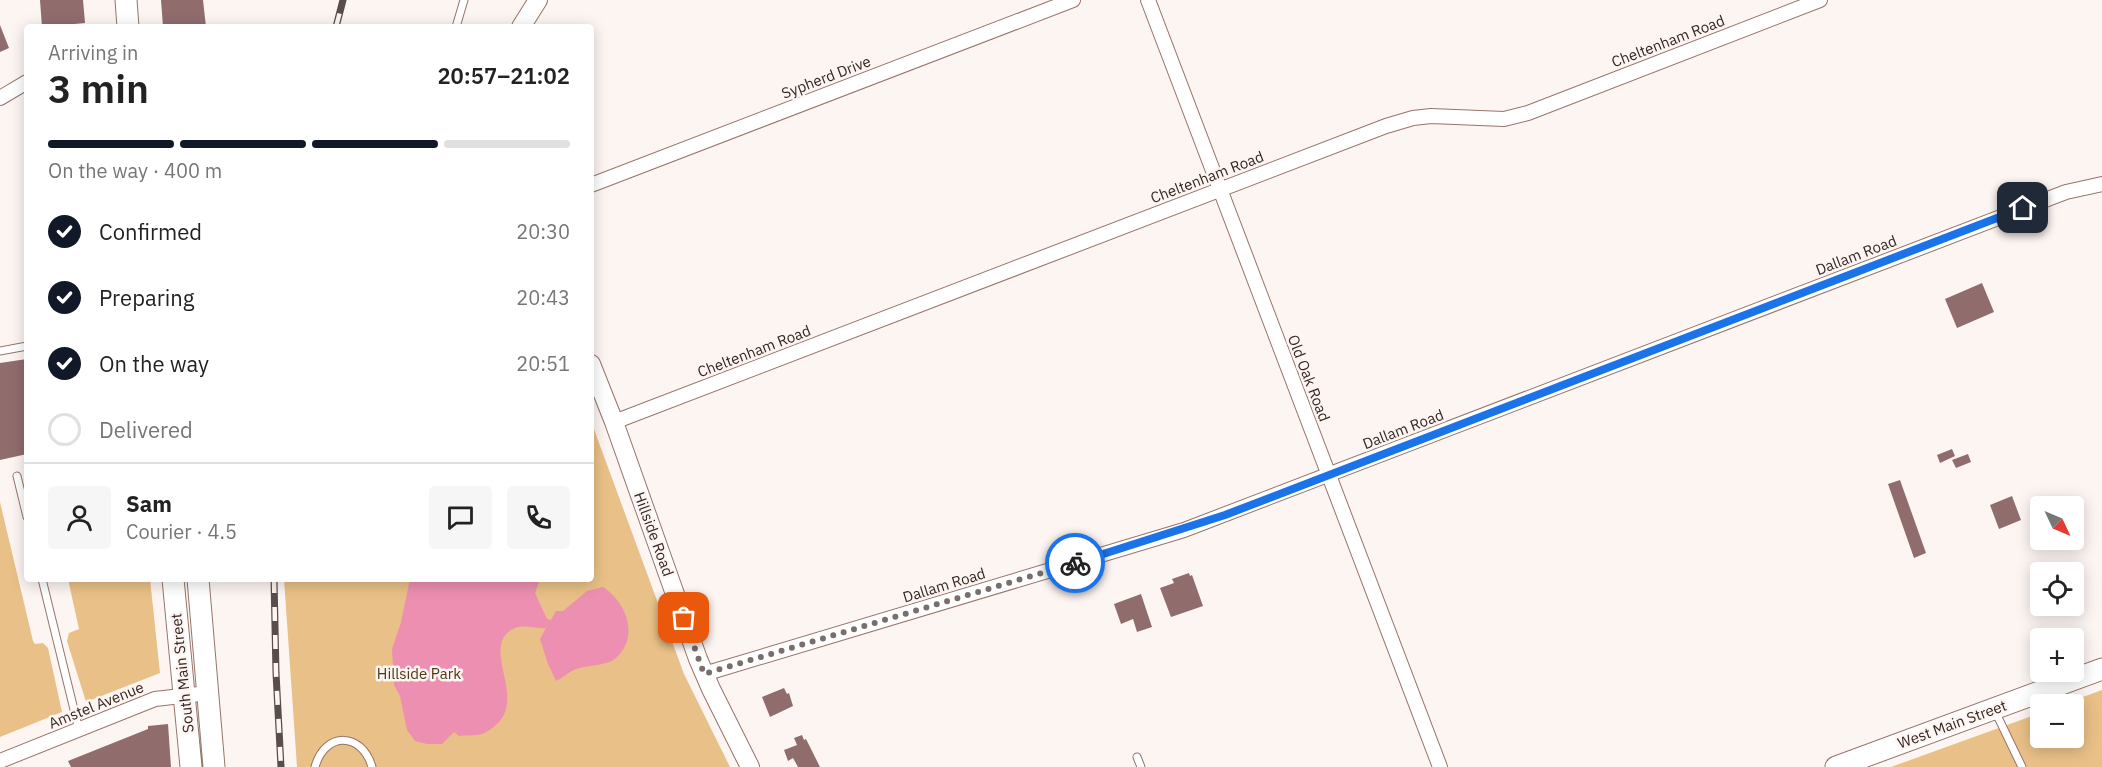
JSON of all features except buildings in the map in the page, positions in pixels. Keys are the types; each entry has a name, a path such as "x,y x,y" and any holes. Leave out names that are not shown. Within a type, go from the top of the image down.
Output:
{"main road":[{"path":"126,0 128,24"},
{"name":"South Main Street","path":"173,582 191,767"},
{"name":"South Main Street","path":"198,582 214,767"},
{"name":"West Main Street","path":"1836,767 2102,669"}],"street":[{"path":"523,24 538,0"},
{"name":"Sypherd Drive","path":"594,184 1073,0"},
{"name":"Old Oak Road","path":"1148,0 1440,767"},
{"name":"Cheltenham Road","path":"614,422 1386,126 1413,118 1431,116 1504,119 1528,113 1820,0"},
{"path":"0,98 24,84"},
{"name":"Dallam Road","path":"704,674 1175,533 2066,192 2102,184"},
{"name":"Hillside Road","path":"594,372 704,674 750,767"},
{"name":"Amstel Avenue","path":"0,761 156,699 207,693"}],"lane":[{"path":"457,24 464,0"},
{"path":"0,351 24,347"},
{"path":"17,476 24,505"},
{"path":"43,582 79,730"},
{"path":"1994,709 2022,767"},
{"path":"315,767 324,748 332,742 350,740 357,743 372,767"},
{"path":"1137,757 1141,767"}],"green space":[{"name":"Hillside Park","path":"594,429 684,674 730,767 297,767 284,582 594,582"},
{"path":"0,502 33,641 35,644 43,643 48,648 62,712 0,737"},
{"path":"69,582 150,582 160,673 86,702 67,641 69,633 79,629"},
{"path":"2102,690 2102,767 1891,767 2030,717 2030,748 2084,748 2084,697"}],"shaded area":[{"path":"409,582 539,582 535,593 547,619 551,620 556,611 563,611 587,591 603,587 611,593 624,610 628,630 623,649 612,661 577,669 556,681 540,639 546,628 523,626 515,628 505,636 501,646 507,700 505,713 497,724 479,735 459,736 454,732 442,744 427,744 415,741 407,730 400,696 394,685 392,649 401,622"}],"railway":[{"path":"337,24 343,0"},
{"path":"274,582 281,767"}],"way so far":[{"path":"684,618 704,674 1075,563"}],"route":[{"path":"1075,563 1225,515 2023,208"}]}
